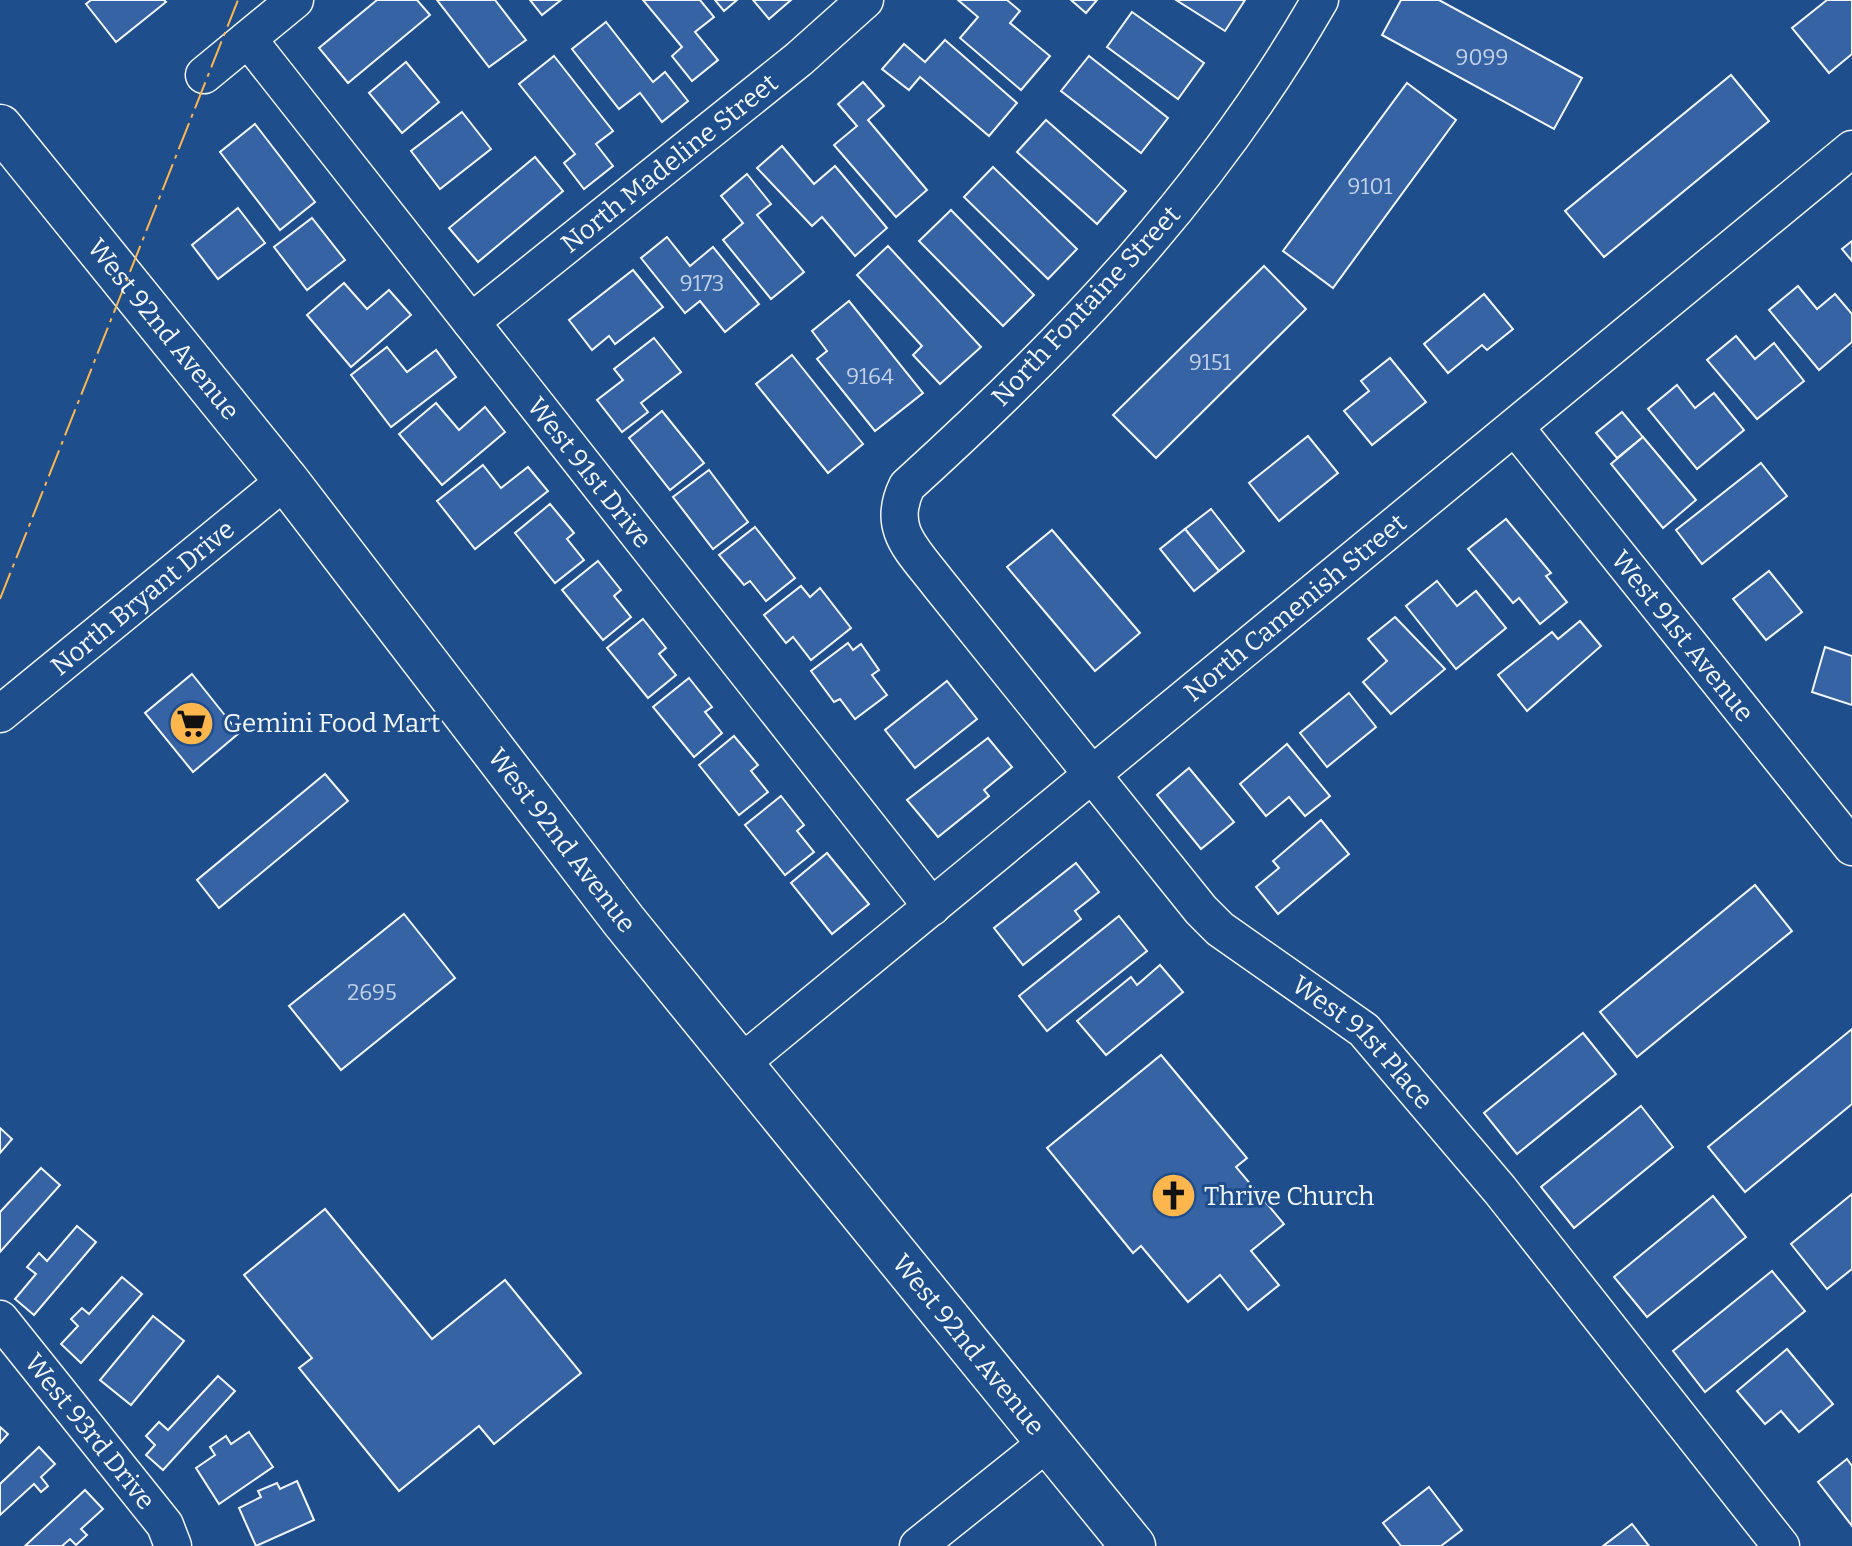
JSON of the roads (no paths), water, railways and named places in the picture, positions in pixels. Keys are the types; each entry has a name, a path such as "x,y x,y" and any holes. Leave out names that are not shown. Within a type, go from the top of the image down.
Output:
{"main road":[{"name":"West 92nd Avenue","path":"0,127 286,480 574,857 739,1065 1133,1546"}],"street":[{"path":"204,75 295,0"},
{"name":"North Madeline Street","path":"471,322 799,59 865,0"},
{"name":"North Fontaine Street","path":"922,561 897,521 899,503 907,486 996,406 1130,268 1248,113 1320,0"},
{"name":"West 91st Drive","path":"248,39 932,907"},
{"name":"North Camenish Street","path":"739,1065 1852,149"},
{"name":"West 91st Avenue","path":"1515,427 1841,810 1852,847"},
{"name":"North Bryant Drive","path":"0,714 286,480"},
{"name":"West 91st Place","path":"922,561 1091,775 1220,929 1364,1030 1500,1190 1781,1546"},
{"name":"West 93rd Drive","path":"0,1319 165,1525 173,1546"},
{"path":"918,1546 1048,1442"}],"place":[{"name":"Gemini Food Mart","path":"192,723"},
{"name":"Thrive Church","path":"1173,1196"}]}
